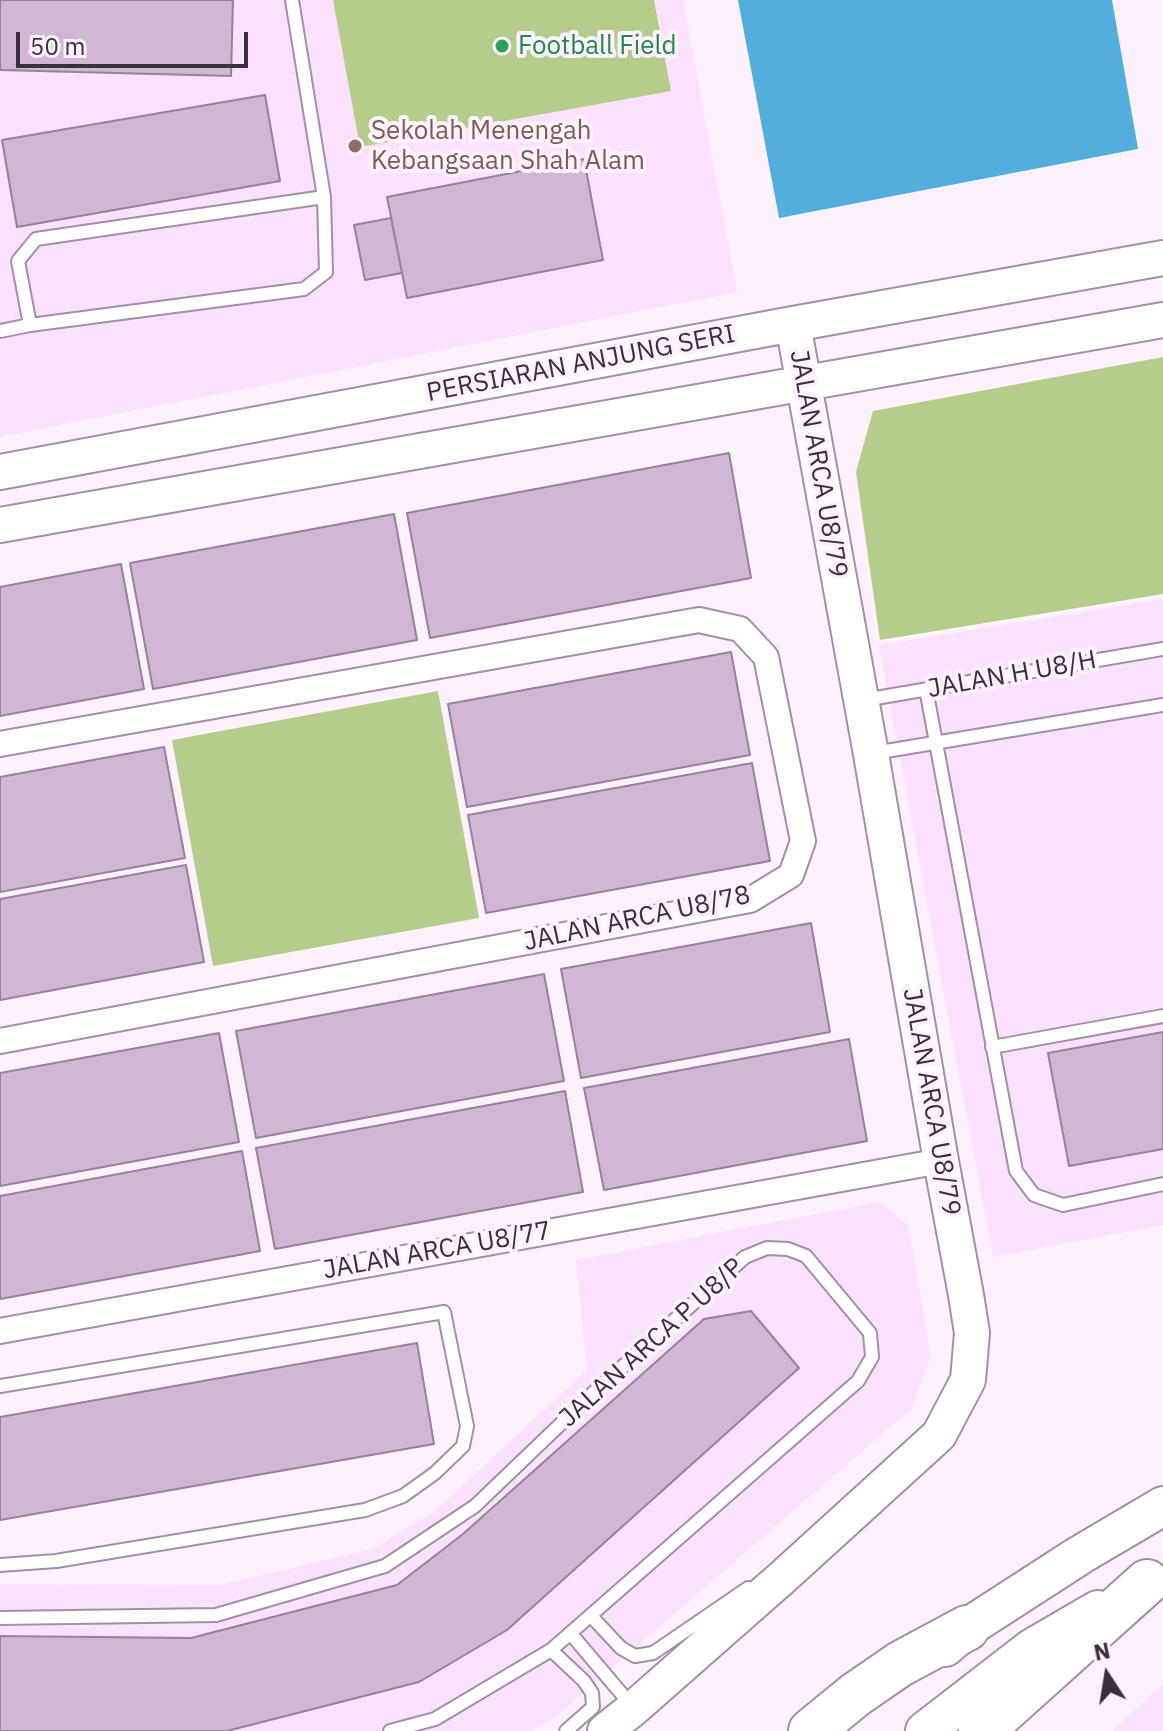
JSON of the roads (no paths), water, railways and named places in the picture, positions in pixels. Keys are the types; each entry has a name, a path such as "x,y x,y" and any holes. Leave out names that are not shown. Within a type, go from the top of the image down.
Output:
{"highway":[{"path":"981,1731 1155,1577"},
{"path":"811,1731 900,1664 967,1628"}],"main road":[{"path":"845,1731 967,1628 1163,1506"},
{"path":"925,1731 1031,1649 1155,1577"}],"street":[{"name":"PERSIARAN ANJUNG SERI","path":"0,472 1163,258"},
{"path":"0,525 1163,320"},
{"name":"JALAN ARCA U8/79","path":"605,1731 784,1576 939,1435 968,1380 972,1333 793,324"},
{"name":"JALAN ARCA U8/78","path":"0,744 699,620 740,629 766,657 803,841 791,875 750,900 0,1041"},
{"name":"JALAN ARCA U8/77","path":"0,1331 941,1161"}],"lane":[{"path":"0,331 304,289 326,272 324,197 292,0"},
{"path":"30,325 18,261 36,239 324,197"},
{"name":"JALAN H U8/H","path":"861,701 1163,649"},
{"path":"926,689 1016,1171 1034,1195 1063,1205 1163,1184"},
{"path":"871,754 1163,705"},
{"path":"992,1047 1163,1016"},
{"name":"JALAN ARCA P U8/P","path":"0,1618 216,1615 385,1566 475,1506 593,1393 745,1257 767,1248 788,1249 806,1256 870,1333 872,1357 858,1381 551,1650 435,1719 390,1731"},
{"path":"0,1386 444,1312 467,1426 463,1446 435,1473 403,1496 365,1510 56,1561 0,1565"},
{"path":"591,1616 621,1648 635,1656 653,1653 764,1578 784,1576"},
{"path":"571,1634 634,1708"},
{"path":"551,1650 584,1681 592,1693 593,1707 566,1731"}],"water":[{"path":"738,0 1112,0 1138,149 779,218"}],"place":[{"name":"Football Field","path":"502,46"},
{"name":"Sekolah Menengah Kebangsaan Shah Alam","path":"355,146"}]}
